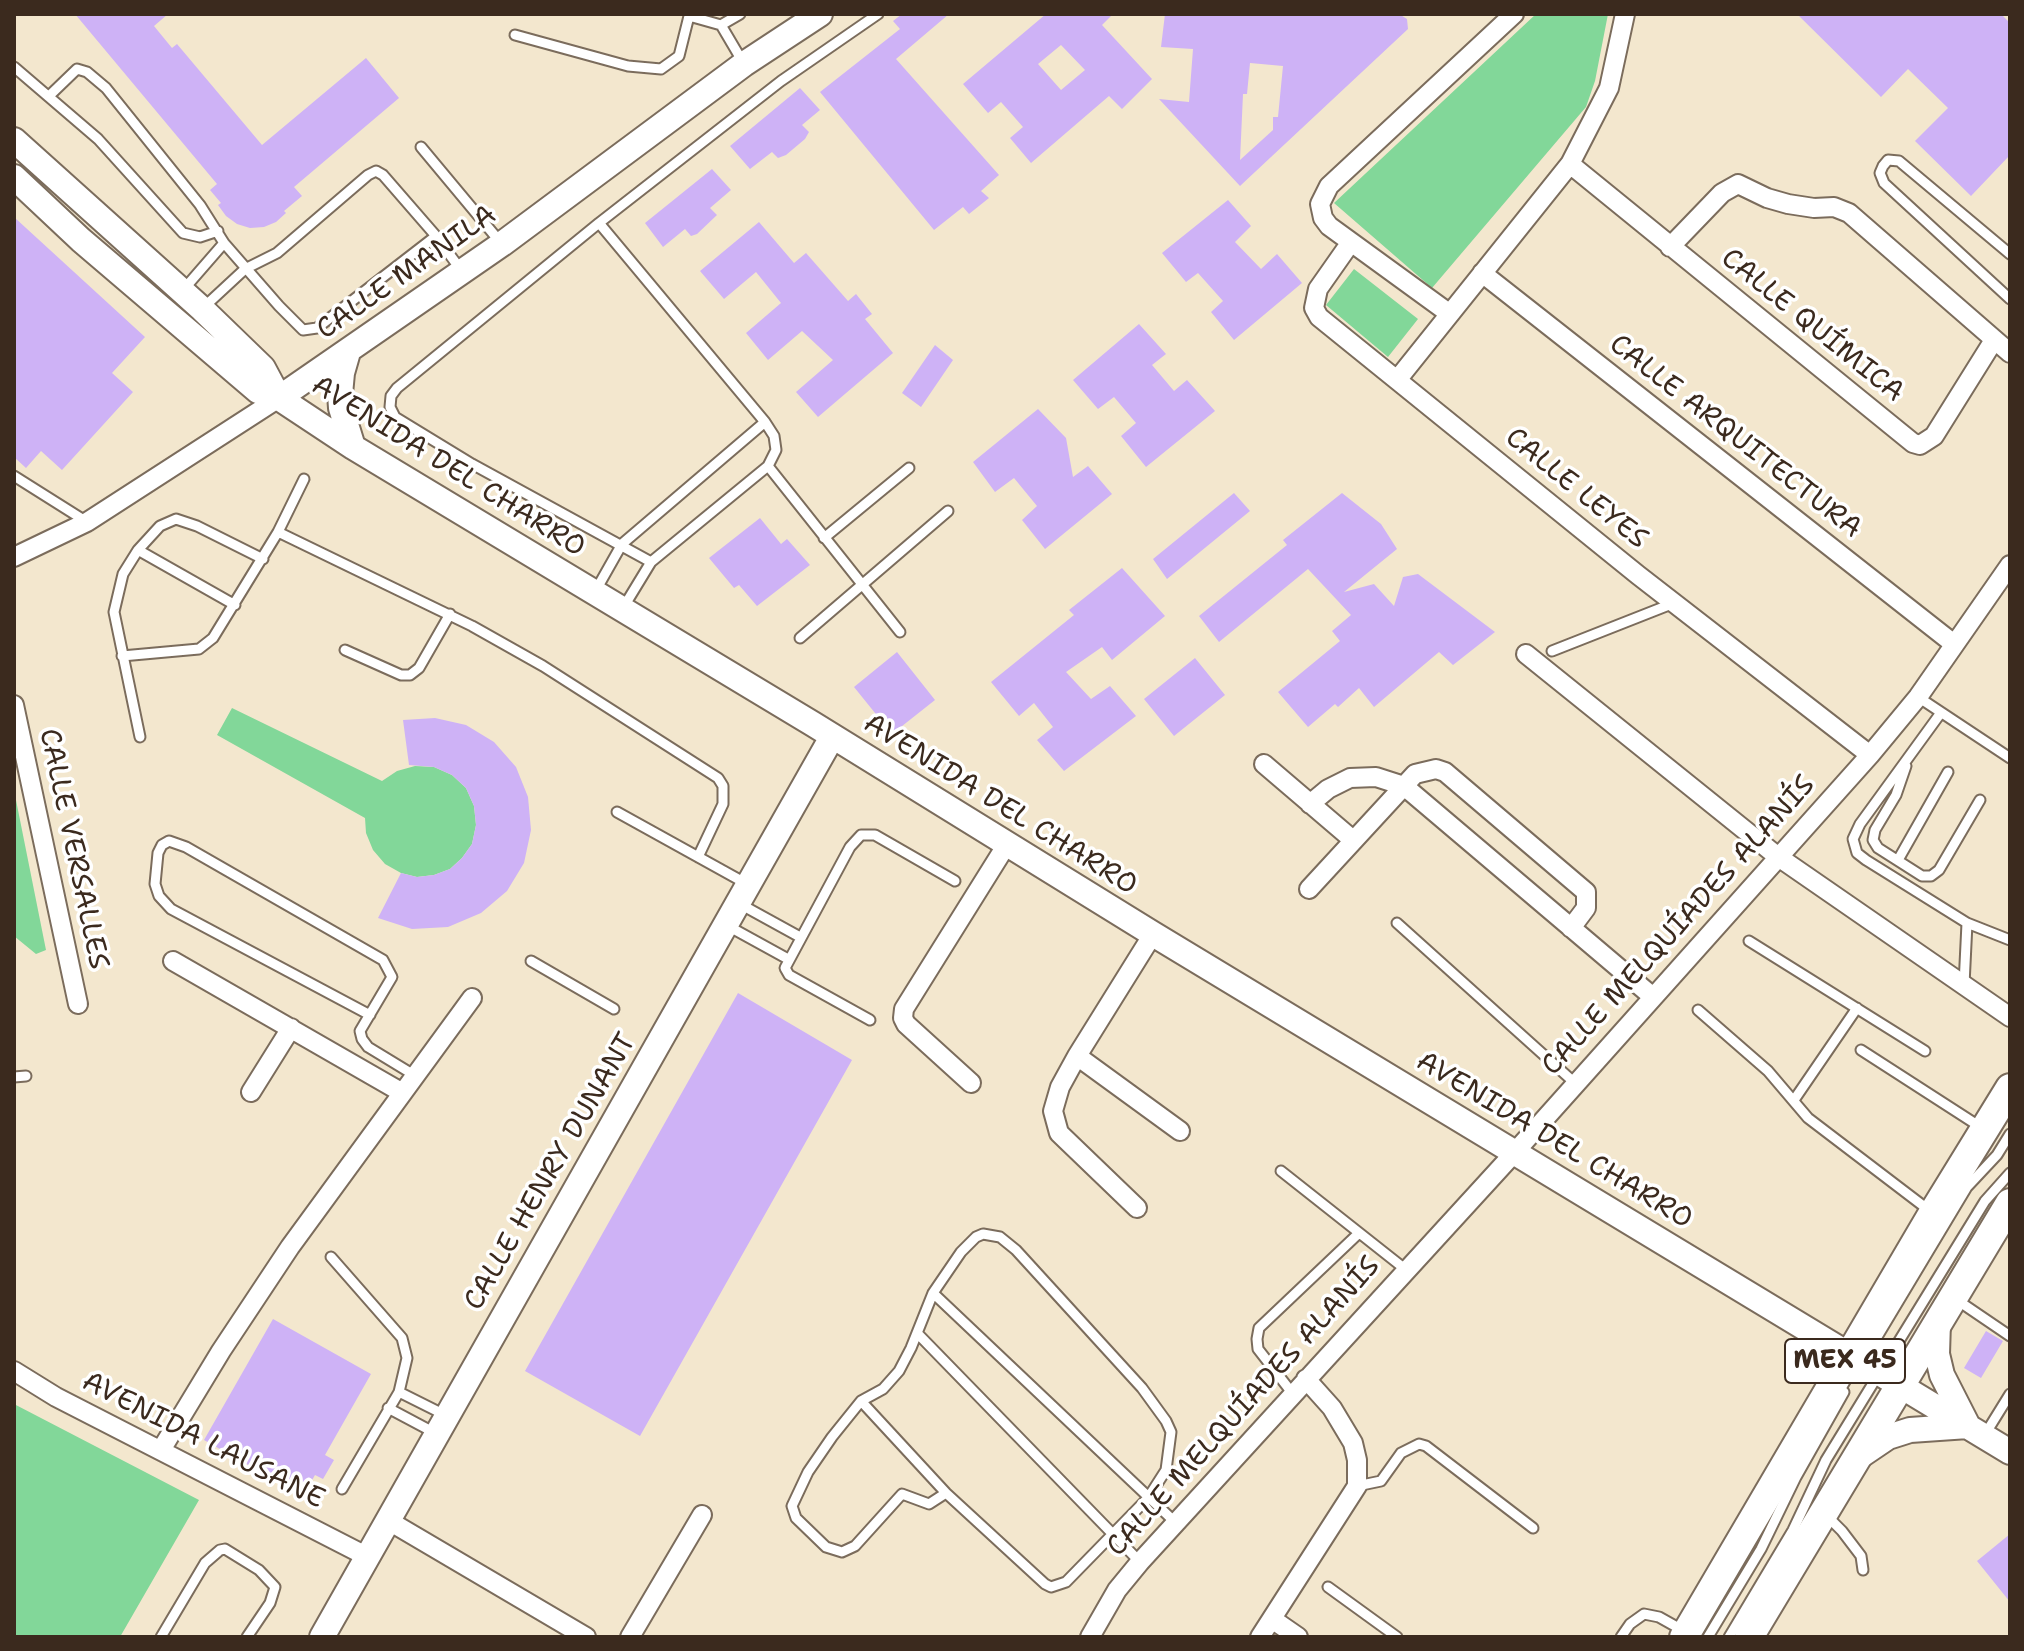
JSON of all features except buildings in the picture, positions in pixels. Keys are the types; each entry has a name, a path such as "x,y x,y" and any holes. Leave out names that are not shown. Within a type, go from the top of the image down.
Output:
{"main road":[{"name":"MEX 45","path":"1693,1635 1869,1371 1933,1213 1997,1132 2010,1088"},
{"name":"MEX 45","path":"1749,1637 1857,1458 1869,1371 1938,1322 2010,1203"}],"street":[{"name":"CALLE MANILA","path":"14,557 87,522 348,352 502,244 744,64 820,14"},
{"path":"1450,314 1329,226 1320,211 1322,197 1329,186 1514,14"},
{"path":"1397,380 1570,164 1609,88 1625,14"},
{"name":"AVENIDA DEL CHARRO","path":"14,140 263,368 279,398"},
{"name":"CALLE QUÍMICA","path":"1570,164 1913,443 1920,445 1934,436 1994,340"},
{"name":"AVENIDA DEL CHARRO","path":"14,177 81,240 258,391 279,398 353,447 1515,1152 1869,1371 2010,1452"},
{"path":"1670,247 1711,203 1738,184 1788,204 1834,207 1849,213 2010,353"},
{"name":"CALLE LEYES","path":"1351,242 1318,289 1314,308 1319,317 1674,603 1870,755"},
{"name":"CALLE ARQUITECTURA","path":"1482,273 1954,644"},
{"path":"348,352 340,394 353,447"},
{"name":"CALLE MELQUÍADES ALANÍS","path":"1090,1637 1117,1590 1140,1562 1515,1152 1870,755 1918,697 2010,565"},
{"path":"1526,654 1777,856 1964,986 2008,1011"},
{"name":"CALLE VERSALLES","path":"14,705 78,1004"},
{"name":"CALLE HENRY DUNANT","path":"322,1637 832,737"},
{"path":"1264,764 1353,840"},
{"path":"1309,889 1415,774 1436,769 1445,772 1586,892 1588,903 1571,928"},
{"path":"1310,804 1328,789 1350,778 1376,777 1404,786 1653,997"},
{"path":"971,1083 906,1024 904,1009 1007,844"},
{"path":"1137,1208 1059,1133 1053,1111 1060,1087 1077,1056 1153,934"},
{"path":"173,961 401,1092"},
{"path":"161,1450 221,1351 290,1247 472,998"},
{"path":"251,1092 291,1028"},
{"path":"1077,1056 1180,1131"},
{"path":"1938,1322 1937,1354 1942,1375 1976,1431"},
{"name":"AVENIDA LAUSANE","path":"14,1371 56,1397 368,1557"},
{"path":"1260,1637 1357,1486 1357,1460 1353,1443 1332,1408 1306,1379"},
{"path":"1857,1458 1888,1437 1910,1430 1976,1431"},
{"path":"630,1637 702,1515"},
{"path":"389,1521 586,1637"},
{"path":"1272,1619 1298,1637"}],"lane":[{"path":"721,25 725,14"},
{"path":"721,25 740,14"},
{"path":"651,562 472,464 395,417 390,407 391,396 599,223 781,81 878,14"},
{"path":"515,35 628,66 661,69 679,56 684,15 721,25 744,64"},
{"path":"14,67 98,139 183,233 200,237 218,231"},
{"path":"49,96 71,71 87,72 115,99 200,205 245,269 295,324 310,331 436,236"},
{"path":"421,147 502,244"},
{"path":"2010,254 1899,161 1888,160 1883,166 1880,173 1884,183 2010,299"},
{"path":"202,309 245,269 277,253 376,171 383,175 436,236 462,272"},
{"path":"599,223 765,422 774,436 776,450 768,466 651,562 622,609"},
{"path":"182,291 224,243"},
{"path":"594,592 622,544 765,422"},
{"path":"768,466 900,632"},
{"path":"824,538 909,468"},
{"path":"14,476 87,522"},
{"path":"122,656 199,649 213,638 263,559 304,479"},
{"path":"800,638 948,511"},
{"path":"140,737 114,612 123,574 138,550 160,526 176,519 197,526 263,559"},
{"path":"278,532 450,614 543,666 718,778 723,786 723,804 698,857"},
{"path":"138,550 235,605"},
{"path":"1552,651 1674,603"},
{"path":"345,650 401,675 410,675 419,668 450,614"},
{"path":"1918,697 2010,758"},
{"path":"1940,714 1860,824 1853,847 1866,860 1967,923 2010,940"},
{"path":"1909,755 1896,795 1873,840 1878,848 1922,876 1935,874 1980,800"},
{"path":"1898,860 1948,772"},
{"path":"617,812 698,857 800,937"},
{"path":"870,1020 789,975 785,968 850,847 861,835 868,833 885,839 955,881"},
{"path":"370,1015 171,909 159,896 155,884 158,853 162,845 169,841 186,847 383,960 392,977 370,1015 360,1031 368,1047 414,1075"},
{"path":"1397,923 1576,1084"},
{"path":"1964,986 1967,923"},
{"path":"725,924 788,959"},
{"path":"1749,941 1925,1051"},
{"path":"531,961 614,1009"},
{"path":"1794,1100 1857,1008"},
{"path":"1698,1010 1768,1071 1808,1118 1933,1213"},
{"path":"1729,1637 1793,1530 1869,1371 1967,1187 1997,1155 1997,1132 1861,1050"},
{"path":"14,1077 26,1076"},
{"path":"1281,1171 1405,1269"},
{"path":"1869,1371 1985,1201 2010,1173"},
{"path":"861,1401 946,1493 1051,1587 1066,1582 1148,1498 1166,1470 1171,1432 1142,1388 1016,1250 992,1234 976,1237 961,1252 933,1293 899,1371 883,1389 861,1401 832,1437 808,1472 792,1506 796,1518 826,1547 842,1552 849,1551 902,1494 929,1504 946,1493"},
{"path":"1293,1394 1258,1349 1259,1328 1358,1234"},
{"path":"331,1257 402,1338 407,1358 399,1392 342,1489"},
{"path":"933,1293 1176,1523"},
{"path":"1953,1297 2010,1336"},
{"path":"917,1333 1140,1562"},
{"path":"1621,1637 1634,1619 1649,1614 1693,1635 1761,1549 1796,1477 1847,1387"},
{"path":"399,1392 442,1425"},
{"path":"1976,1431 2010,1394"},
{"path":"388,1408 442,1425"},
{"path":"1357,1486 1381,1481 1401,1453 1419,1444 1426,1446 1533,1528"},
{"path":"1824,1513 1861,1556 1863,1570"},
{"path":"161,1637 205,1563 225,1549 259,1570 275,1587 270,1603 247,1637"},
{"path":"1328,1587 1397,1637"}],"green space":[{"path":"1536,14 1608,14 1595,81 1586,107 1432,288 1334,203"},
{"path":"1354,269 1418,319 1388,357 1326,305"},
{"path":"232,708 382,781 397,771 415,766 434,767 452,775 466,788 474,806 476,825 472,844 450,869 434,875 417,877 385,864 373,850 366,833 365,818 217,735"},
{"path":"14,790 46,950 36,954 14,936"},
{"path":"14,1404 199,1500 120,1637 14,1637"}]}
